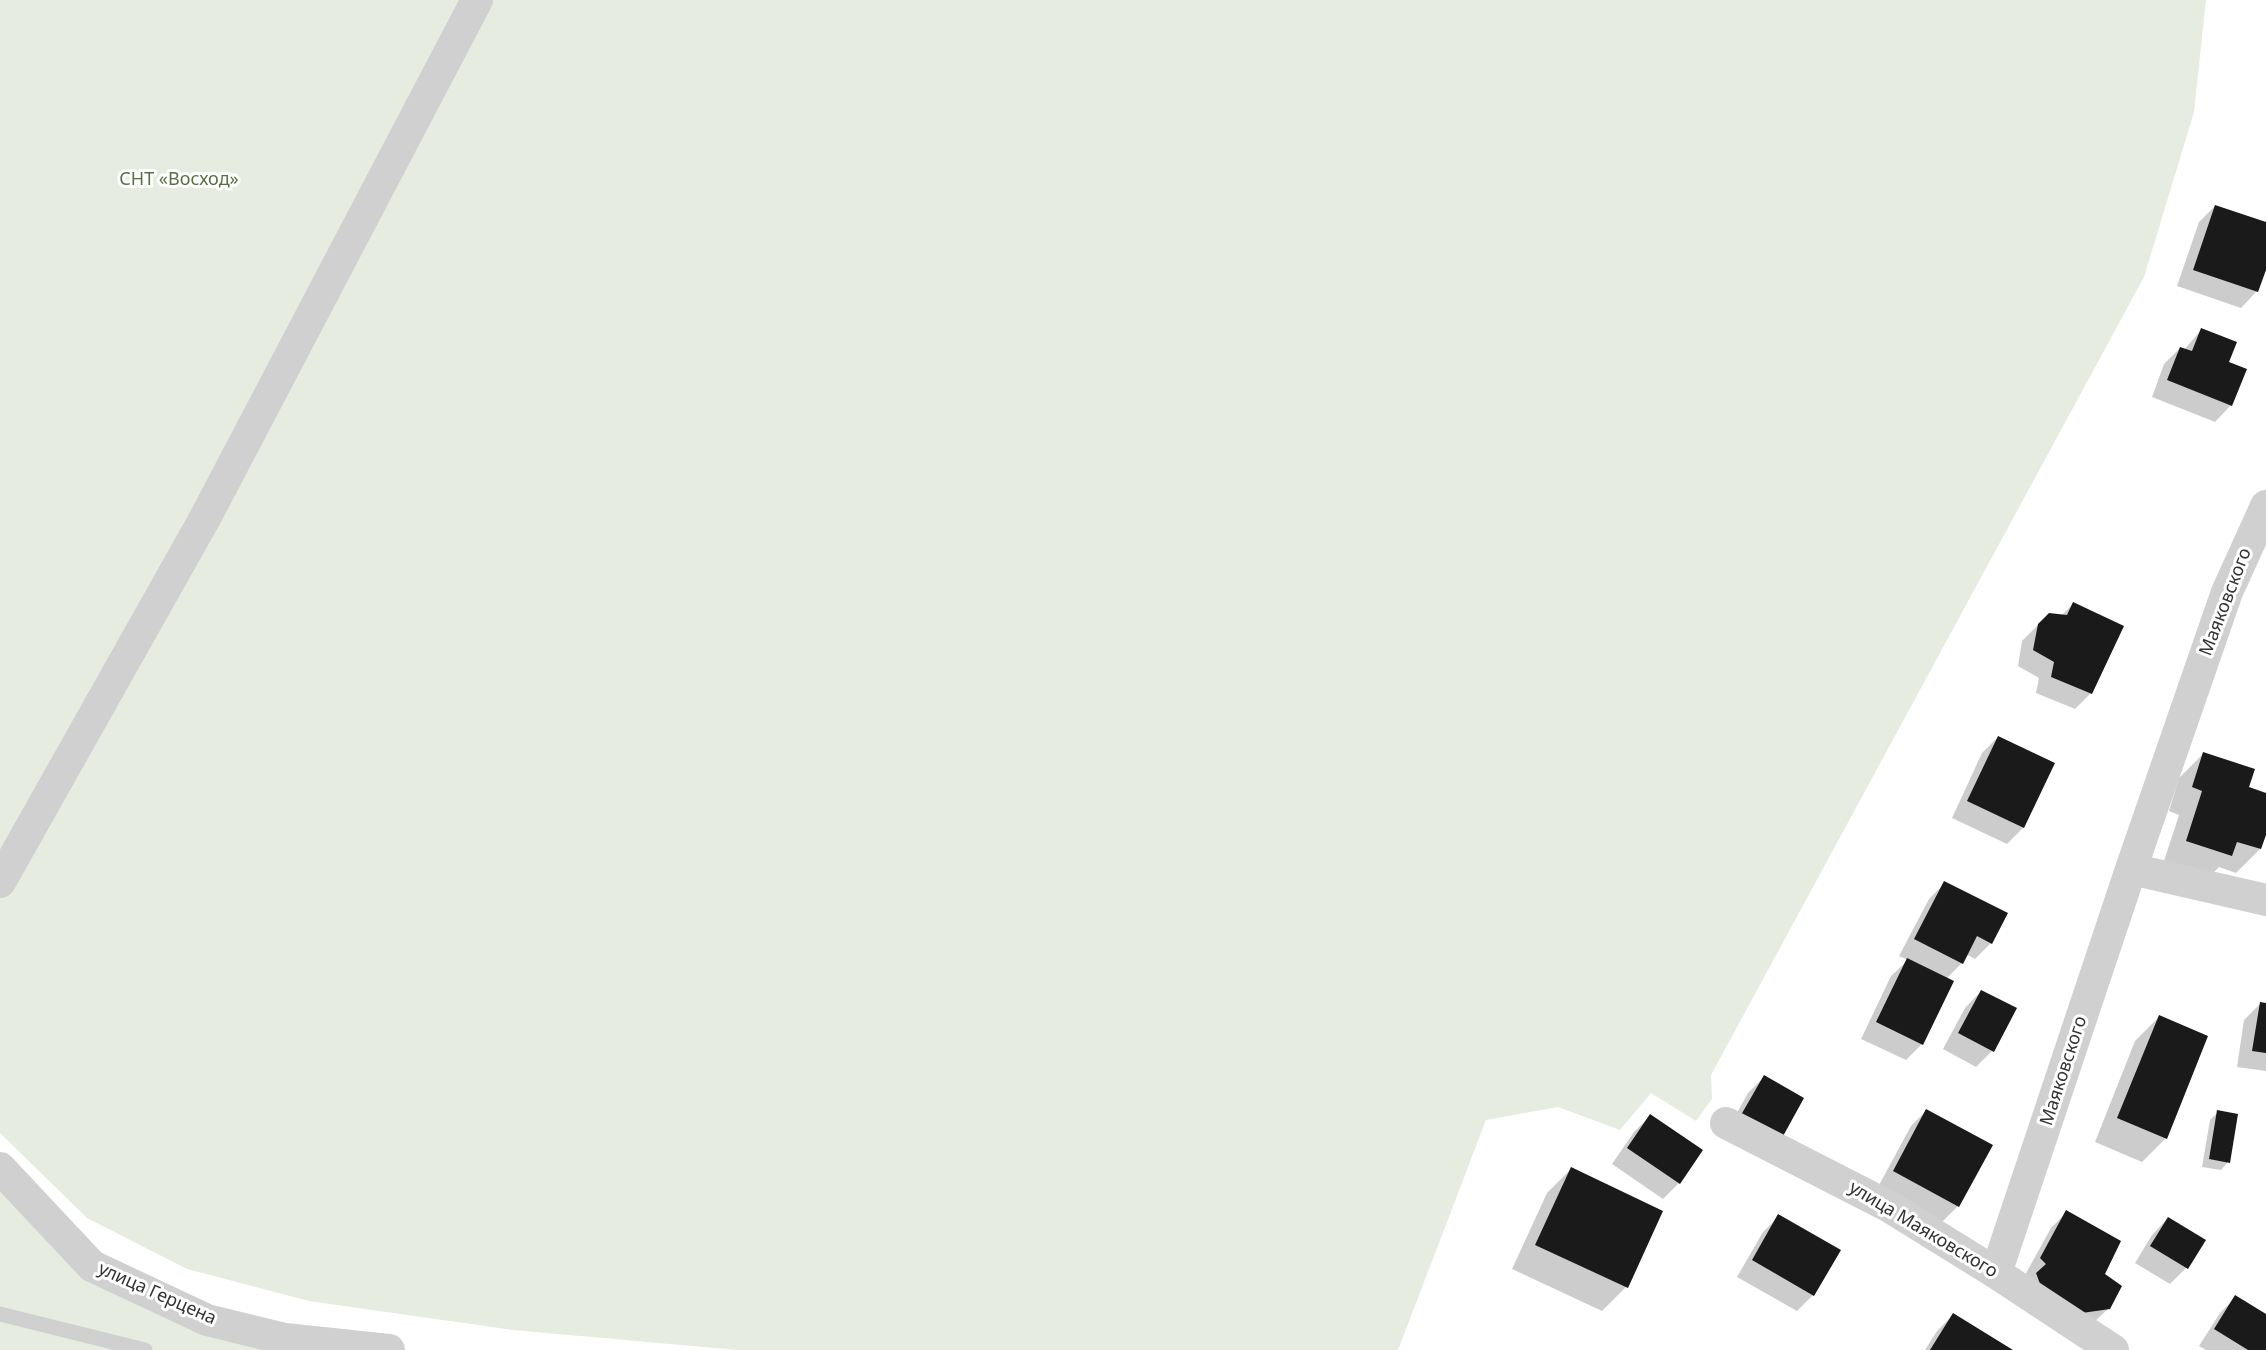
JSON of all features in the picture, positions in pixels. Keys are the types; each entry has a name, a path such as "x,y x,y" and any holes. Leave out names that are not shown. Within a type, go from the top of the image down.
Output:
{"street":[{"path":"0,882 205,518 477,0"},
{"name":"Маяковского","path":"1996,1273 2131,869 2227,592 2266,506"},
{"path":"2131,869 2266,900"},
{"name":"улица Маяковского","path":"1726,1123 1888,1206 2113,1350"},
{"name":"улица Герцена","path":"0,1168 92,1266 207,1320 285,1339 389,1350"}],"lane":[{"path":"0,1314 92,1343 145,1350"}],"green space":[{"name":"СНТ «Восход»","path":"0,0 2206,0 2194,112 2144,277 1711,1075 1712,1099 1696,1121 1651,1093 1620,1130 1558,1107 1486,1120 1398,1350 737,1350 513,1330 309,1301 187,1269 87,1218 0,1133"},
{"path":"0,1174 77,1256 310,1350 0,1350"}],"building":[{"path":"2215,205 2266,222 2266,270 2258,292 2193,270"},
{"path":"2201,328 2237,342 2229,362 2247,369 2232,406 2167,380 2180,347 2192,351"},
{"path":"2073,602 2124,626 2092,694 2051,677 2054,662 2033,650 2038,624 2049,613 2067,615"},
{"path":"1998,736 2055,763 2024,828 1967,801"},
{"path":"2203,752 2255,769 2249,787 2266,793 2266,835 2261,849 2237,842 2232,856 2186,841 2202,791 2192,787"},
{"path":"1944,881 2008,913 1992,944 1977,936 1963,964 1914,939"},
{"path":"1907,958 1954,981 1923,1045 1876,1022"},
{"path":"1981,990 2017,1008 1994,1052 1958,1033"},
{"path":"2260,1002 2266,1003 2266,1053 2252,1051"},
{"path":"2159,1015 2208,1036 2167,1139 2117,1118"},
{"path":"1764,1075 1804,1098 1782,1138 1741,1115"},
{"path":"1926,1109 1993,1145 1959,1207 1893,1171"},
{"path":"2217,1110 2238,1114 2230,1163 2209,1159"},
{"path":"1650,1114 1703,1150 1680,1184 1627,1148"},
{"path":"1571,1167 1663,1211 1628,1288 1535,1245"},
{"path":"2066,1210 2121,1241 2105,1274 2122,1286 2110,1309 2082,1313 2043,1292 2036,1273 2046,1264 2040,1258"},
{"path":"1778,1214 1841,1250 1814,1296 1752,1260"},
{"path":"2168,1217 2206,1240 2188,1269 2150,1246"},
{"path":"2235,1295 2266,1314 2266,1350 2248,1350 2214,1329"},
{"path":"1953,1313 2013,1350 1930,1350"}]}
